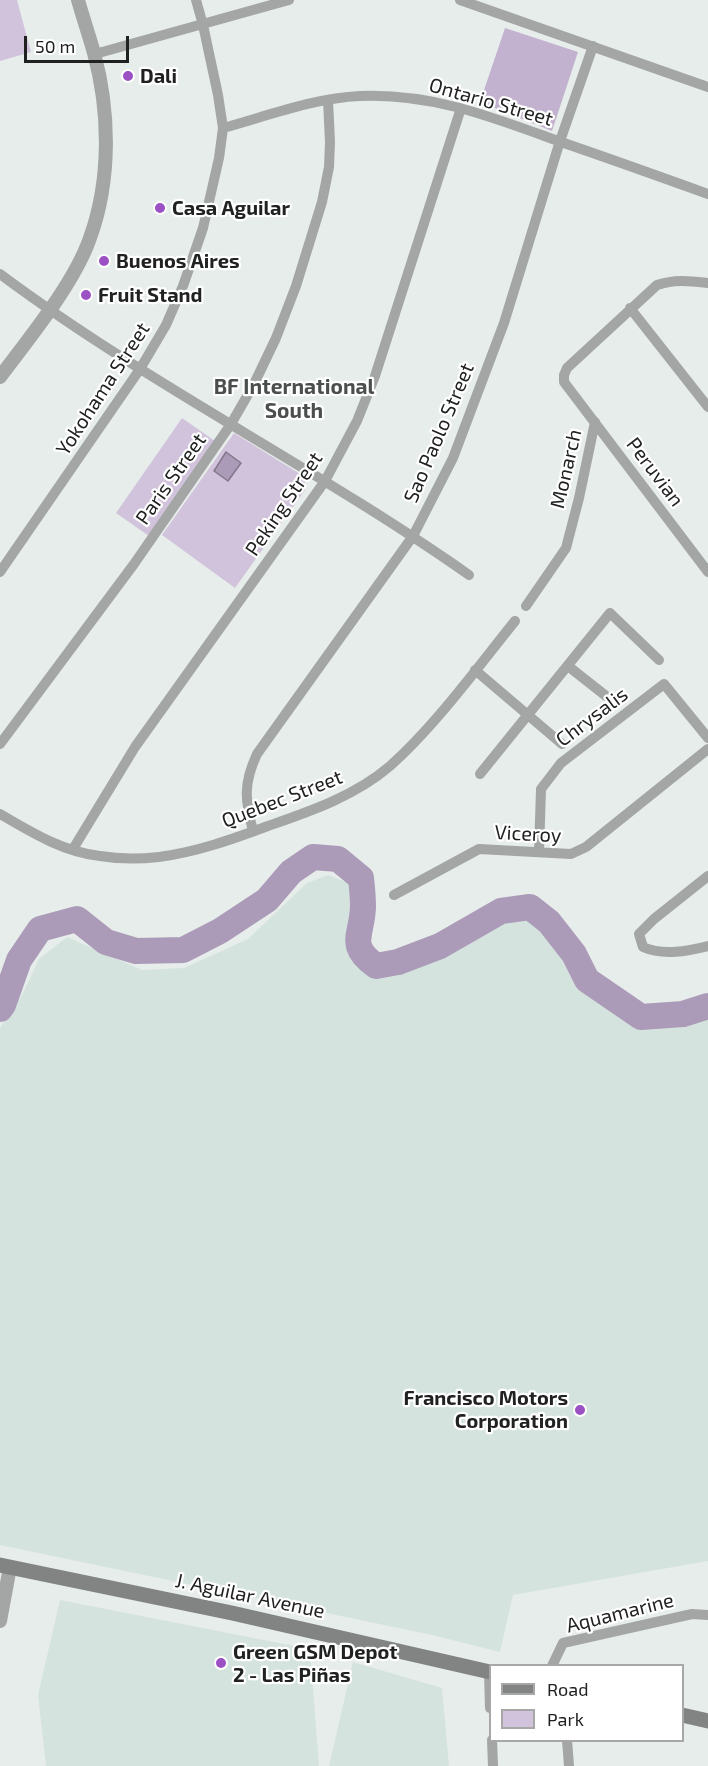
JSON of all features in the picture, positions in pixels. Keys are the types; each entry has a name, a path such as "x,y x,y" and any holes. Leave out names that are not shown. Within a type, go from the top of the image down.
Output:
{"main road":[{"name":"J. Aguilar Avenue","path":"5,1566 243,1615 489,1672"},
{"path":"684,1715 708,1721"}],"street":[{"path":"0,377 49,310 72,273 90,238 102,189 107,144 101,89 95,54 78,0"},
{"name":"Yokohama Street","path":"0,572 140,369 166,325 183,286 203,228 212,194 223,128 218,95 196,0"},
{"path":"95,54 289,0"},
{"path":"460,0 708,87"},
{"name":"Sao Paolo Street","path":"253,831 247,806 246,788 249,771 257,754 413,536 453,458 504,323 560,141 593,46"},
{"name":"Ontario Street","path":"223,128 328,100 359,96 397,96 431,100 560,141 708,194"},
{"name":"Paris Street","path":"0,744 134,564 231,424 254,384 276,338 322,202 329,167 331,133 328,100"},
{"name":"Peking Street","path":"73,849 135,747 325,481 357,421 375,376 461,108"},
{"path":"0,274 49,310 140,369 413,536 469,575"},
{"name":"Monarch","path":"526,606 568,542 595,422 564,382 567,368 657,285 683,280 708,283"},
{"path":"630,308 708,407"},
{"name":"Peruvian","path":"595,422 708,572"},
{"path":"480,774 610,613 659,660"},
{"name":"Quebec Street","path":"0,814 47,841 73,849 99,856 158,857 195,850 341,798 388,768 411,746 514,621"},
{"path":"568,666 606,696"},
{"path":"475,670 562,744"},
{"name":"Chrysalis","path":"540,852 541,789 561,763 664,684 708,738"},
{"name":"Viceroy","path":"394,895 479,849 571,854 586,847 708,749"},
{"path":"708,876 654,919 639,934 644,947 656,951 688,951 708,946"},
{"path":"0,1621 5,1566"},
{"name":"Aquamarine","path":"553,1664 564,1642 692,1614 708,1615"},
{"path":"492,1742 493,1766"},
{"path":"567,1742 569,1766"}],"shaded area":[{"path":"505,28 578,52 552,131 480,102"},
{"path":"226,452 241,463 228,481 214,471"},
{"path":"328,875 351,884 355,902 357,939 362,956 376,966 398,962 440,946 501,911 530,907 549,922 574,954 587,980 641,1017 683,1014 708,1009 708,1561 513,1595 500,1652 432,1635 0,1545 0,1028 23,993 39,959 67,937 142,970 184,968 248,939 307,883"},
{"name":"Green GSM Depot 2 - Las Piñas","path":"60,1600 310,1649 319,1766 46,1766 38,1695"},
{"path":"353,1662 442,1688 449,1766 329,1766"}],"green space":[{"path":"0,0 17,0 31,52 0,61"},
{"path":"182,418 215,441 149,536 116,513"},
{"path":"234,433 305,477 305,490 235,588 162,535"}],"waterway":[{"path":"0,1009 19,960 40,929 77,919 106,942 136,951 183,950 220,931 267,900 291,872 313,857 338,859 361,878 363,907 359,946 367,959 376,966 398,962 440,946 501,911 530,907 549,922 574,954 587,980 641,1017 683,1014 708,1006"}],"place":[{"name":"Dali","path":"128,76"},
{"name":"Casa Aguilar","path":"160,208"},
{"name":"Buenos Aires","path":"104,261"},
{"name":"Fruit Stand","path":"86,295"},
{"name":"Francisco Motors Corporation","path":"580,1410"},
{"name":"Green GSM Depot 2 - Las Piñas","path":"221,1663"}],"district":[{"name":"BF International South","path":"294,399"}]}
